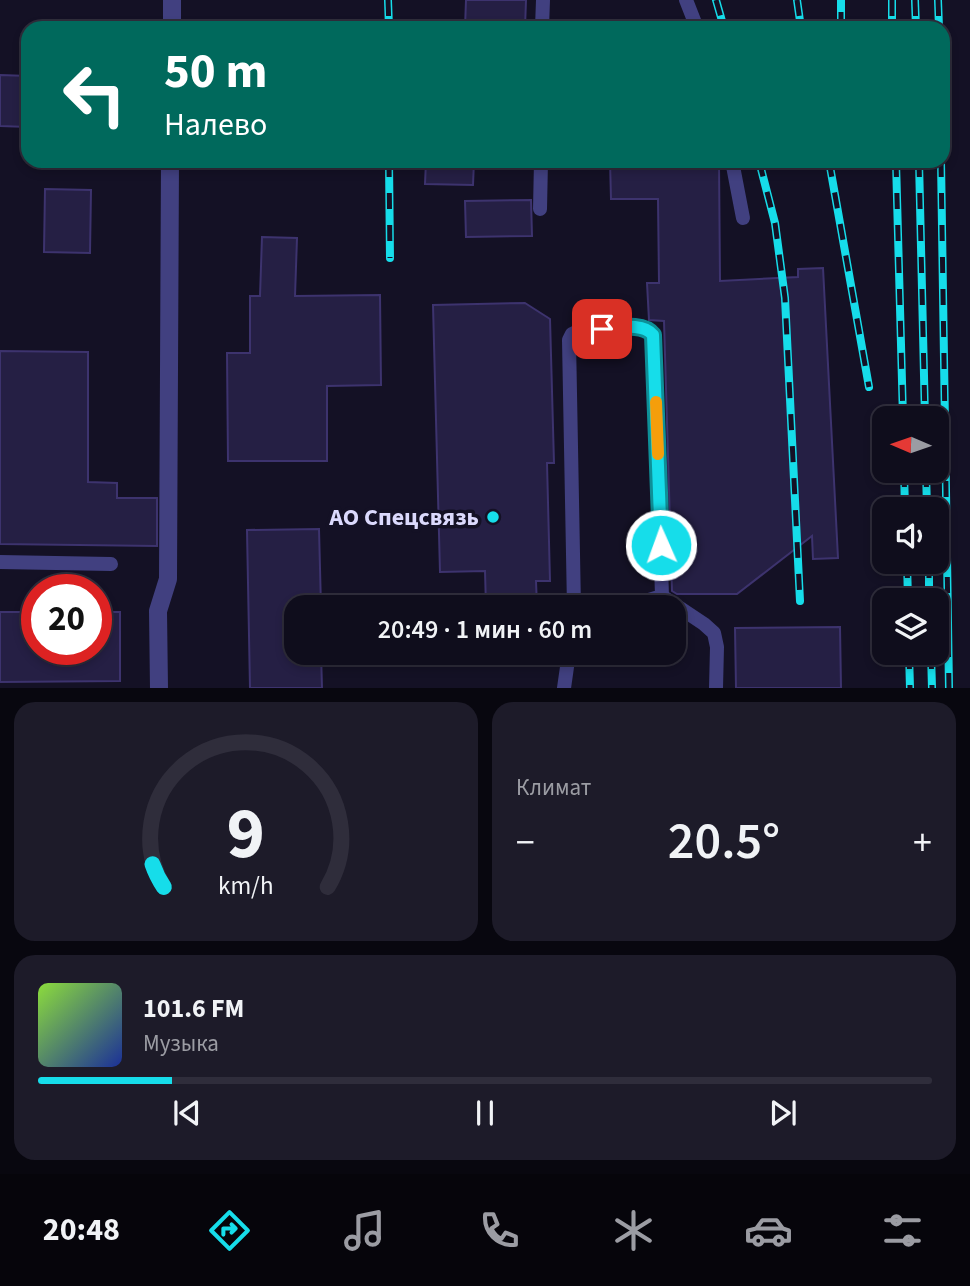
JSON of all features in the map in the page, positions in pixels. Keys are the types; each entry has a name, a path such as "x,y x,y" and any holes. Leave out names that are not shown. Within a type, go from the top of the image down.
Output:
{"street":[{"path":"172,0 172,21"},
{"path":"159,688 158,611 168,565 170,168"}],"lane":[{"path":"542,21 543,0"},
{"path":"686,0 694,21"},
{"path":"540,209 541,168"},
{"path":"733,168 743,218"},
{"path":"574,595 568,346 572,334 583,329 640,328 653,335 662,595"},
{"path":"0,562 111,564"},
{"path":"686,612 714,633 717,647 716,688"},
{"path":"564,688 567,665"}],"building":[{"path":"466,0 526,0 525,21 465,21"},
{"path":"0,75 21,76 21,127 0,126"},
{"path":"426,168 474,168 473,185 425,184"},
{"path":"610,168 719,168 720,281 798,277 798,269 823,268 838,558 813,559 812,536 737,594 677,594 672,591 664,321 649,320 647,283 659,283 658,199 611,199"},
{"path":"45,189 91,190 90,253 44,252"},
{"path":"531,200 532,236 466,237 465,201"},
{"path":"262,237 297,238 295,296 380,295 381,385 327,386 327,461 228,461 227,353 250,353 250,296 260,296"},
{"name":"АО Спецсвязь","path":"525,303 550,319 554,463 547,463 550,581 536,581 537,595 486,595 485,571 440,572 433,305"},
{"path":"0,351 88,352 88,482 117,483 117,498 157,498 157,546 0,544"},
{"path":"319,529 321,595 284,595 284,665 321,665 322,688 250,688 247,530"},
{"path":"0,612 21,612 21,665 112,665 112,612 120,612 120,681 0,682"},
{"path":"840,627 841,688 736,688 735,628"}],"railway":[{"path":"388,0 389,21"},
{"path":"716,0 722,21"},
{"path":"797,0 800,21"},
{"path":"841,0 841,21"},
{"path":"892,0 892,21"},
{"path":"915,0 916,21"},
{"path":"938,0 939,21"},
{"path":"389,168 390,258"},
{"path":"761,168 775,223 785,298 800,601"},
{"path":"830,168 869,387"},
{"path":"896,168 903,406"},
{"path":"919,168 925,406"},
{"path":"941,168 949,688"},
{"path":"904,483 905,497"},
{"path":"926,483 927,497"},
{"path":"907,574 908,588"},
{"path":"929,574 929,588"},
{"path":"909,665 910,688"},
{"path":"931,665 932,688"}],"slow traffic":[{"path":"656,402 658,454"}],"place":[{"name":"АО Спецсвязь","path":"493,517"}],"route":[{"path":"602,329 646,328 653,335 661,545"}]}
